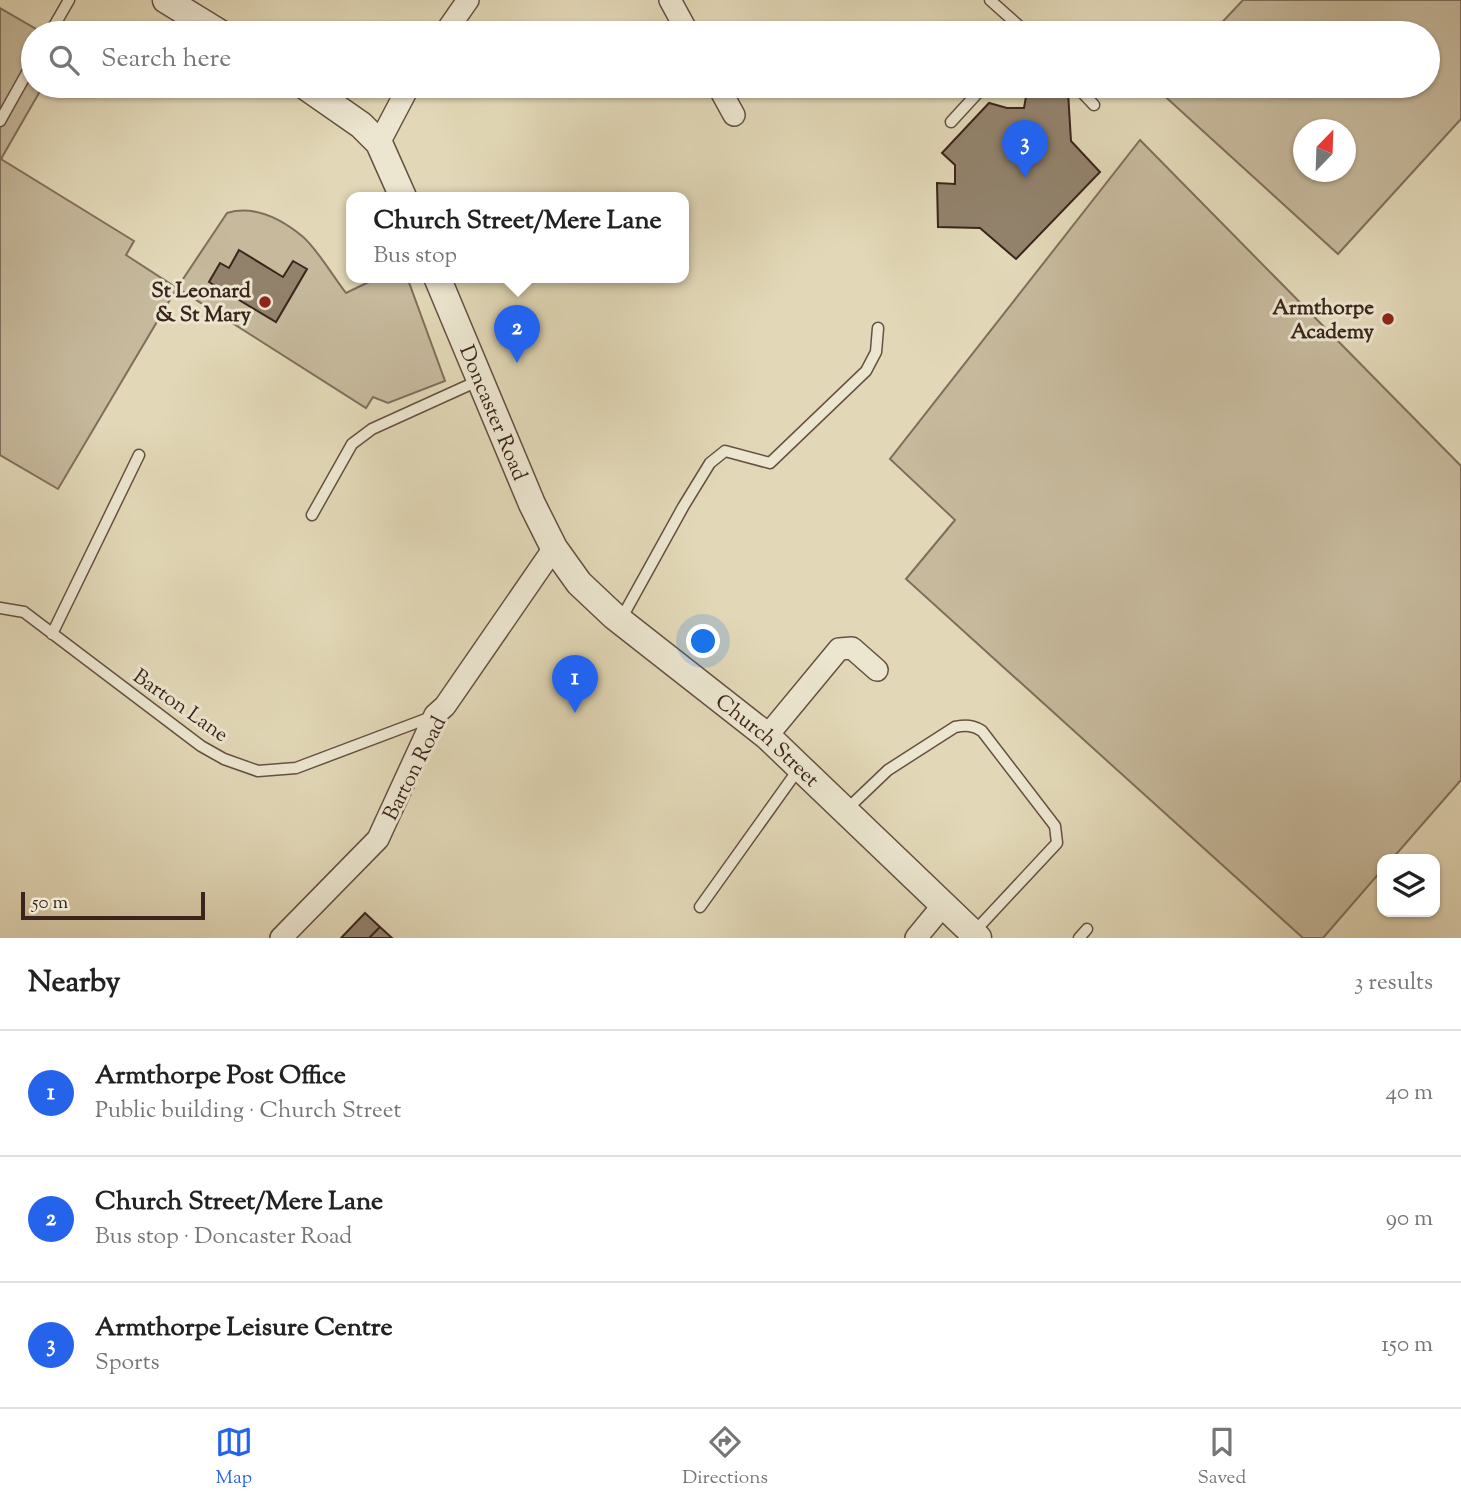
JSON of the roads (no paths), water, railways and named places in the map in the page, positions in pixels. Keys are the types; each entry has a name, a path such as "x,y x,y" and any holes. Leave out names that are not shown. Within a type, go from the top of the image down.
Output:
{"street":[{"path":"166,0 200,21"},
{"path":"453,21 468,0"},
{"path":"670,0 681,21"},
{"path":"323,98 361,125 379,143 401,192"},
{"path":"379,143 403,98"},
{"path":"725,98 734,115"},
{"name":"Doncaster Road","path":"440,283 531,504 554,548"},
{"name":"Church Street","path":"554,548 579,583 620,621 767,736 975,936"},
{"name":"Barton Road","path":"281,938 378,839 435,715 446,706 554,548"},
{"path":"767,736 839,649 852,648 877,670"},
{"path":"916,938 944,904"}],"lane":[{"path":"57,21 69,0"},
{"path":"990,0 1014,21"},
{"path":"0,121 21,83"},
{"path":"951,122 973,98"},
{"path":"1087,98 1094,105"},
{"path":"620,621 710,463 725,450 770,463 866,371 876,352 878,328"},
{"path":"312,515 352,443 372,429 480,380"},
{"path":"52,634 139,455"},
{"name":"Barton Lane","path":"0,608 24,612 201,746 224,759 258,771 296,768 435,715"},
{"path":"845,811 888,770 956,727 965,725 982,731 1055,827 1057,843 975,936"},
{"path":"700,907 800,767"}],"place":[{"name":"Armthorpe Leisure Centre","path":"1025,178"},
{"name":"St Leonard & St Mary","path":"265,302"},
{"name":"Armthorpe Academy","path":"1388,319"},
{"name":"Church Street/Mere Lane","path":"517,363"},
{"name":"Armthorpe Post Office","path":"575,713"}]}
